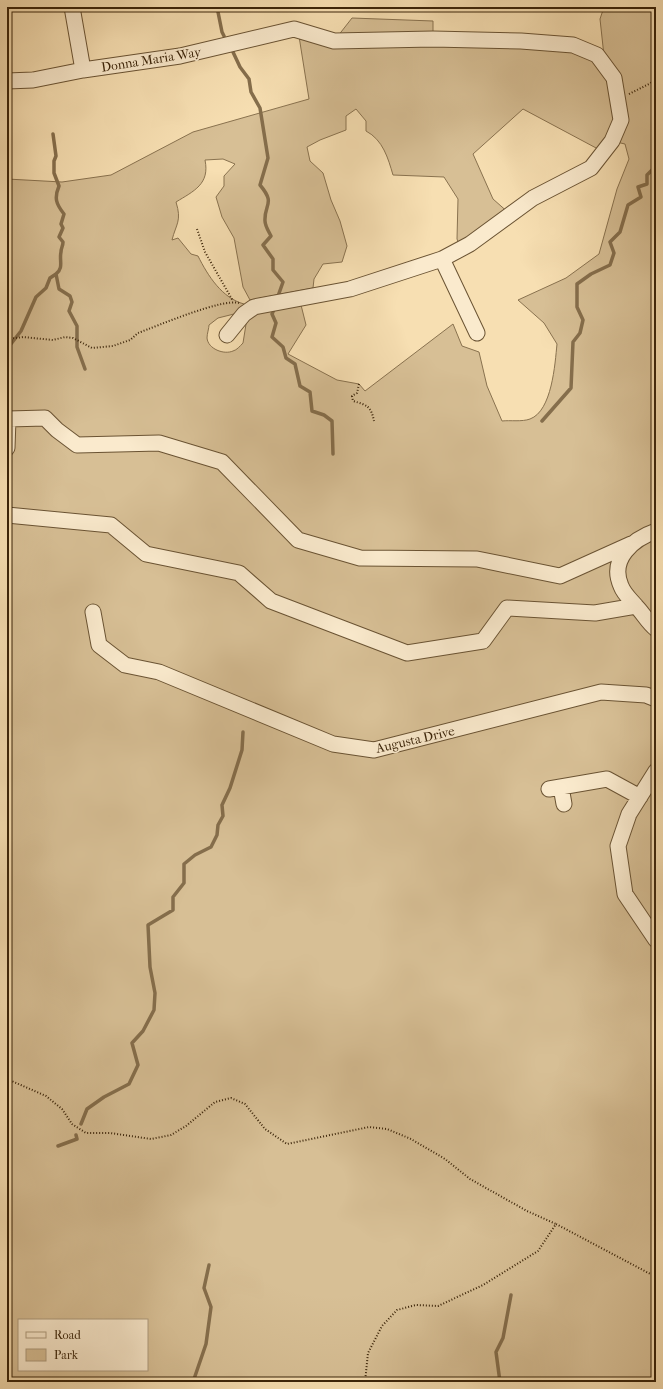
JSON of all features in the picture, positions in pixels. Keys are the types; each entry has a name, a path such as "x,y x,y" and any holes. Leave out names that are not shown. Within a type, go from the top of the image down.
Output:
{"street":[{"path":"72,7 82,70"},
{"name":"Donna Maria Way","path":"7,81 33,80 82,70 180,56 294,29 334,41 440,39 521,41 573,45 597,55 614,78 618,99"},
{"path":"227,335 244,314 256,308 350,289 442,259 470,244 533,198 591,168 612,141 621,120 618,99"},
{"path":"442,259 477,334"},
{"path":"7,448 8,418 45,418 77,446 159,443 222,462 298,540 360,558 477,559 560,576 656,531"},
{"path":"7,515 111,525 146,554 239,573 271,601 407,653 483,641 507,608 595,613 636,606"},
{"path":"631,544 620,560 618,578 621,587 656,629"},
{"name":"Augusta Drive","path":"93,612 99,645 125,665 159,672 333,744 374,750 601,692 646,695 656,699"},
{"path":"656,772 648,790 629,814 618,846 625,894 656,940"},
{"path":"564,804 555,788 607,779 648,790"}],"path":[{"path":"618,99 656,79"},
{"path":"197,229 205,252 233,301"},
{"path":"7,339 24,337 53,340 64,337 73,338 92,348 113,346 130,340 138,333 233,301 256,308"},
{"path":"358,384 357,393 352,396 353,401 367,406 372,411 374,421"},
{"path":"7,1079 46,1096 62,1110 72,1124 86,1133 110,1133 151,1139 171,1135 186,1126 215,1102 232,1098 245,1104 265,1129 288,1144 369,1127 387,1129 411,1139 445,1159 470,1179 527,1211 556,1224 656,1277"},
{"path":"365,1382 368,1353 382,1326 397,1310 416,1305 438,1306 482,1285 538,1251 556,1224"}],"green space":[{"path":"604,7 656,7 656,1382 7,1382 7,179 62,182 111,175 193,132 309,99 298,30 334,41 352,18 433,21 433,38 550,43 605,65 600,19","holes":["356,109 366,121 366,131 381,144 393,175 444,177 458,199 457,239 461,249 510,214 493,199 473,154 523,109 598,149 612,141 625,144 629,159 617,189 599,254 566,278 518,300 544,323 557,344 548,397 543,407 530,419 502,421 487,386 479,352 462,346 453,324 365,391 359,384 337,380 288,354 306,325 301,305 253,314 247,318 243,343 238,348 229,352 221,352 213,348 208,342 207,336 209,325 218,318 234,314 244,304 229,297 222,291 206,271 198,256 191,254 178,238 172,240 178,222 178,208 176,202 189,194 203,181 206,168 205,160 223,159 235,164 224,176 224,186 216,197 222,217 234,238 243,287 250,300 313,288 314,279 323,264 342,262 347,246 323,173 310,161 307,147 320,140 346,130 346,116"]}],"waterway":[{"path":"217,7 224,36"},
{"path":"233,52 240,67 249,79 251,92 260,108 268,158 260,185 265,191 268,200 265,221 266,227 271,236 263,245 273,259 273,270 283,282 277,299"},
{"path":"53,134 56,156 54,161 54,173 59,186 56,197 59,207 64,214 61,224 63,228 59,237 63,242 61,267 56,274 59,289 70,296 72,302 69,311 77,326 77,347 85,369"},
{"path":"656,151 654,155 656,163"},
{"path":"542,421 571,388 573,342 580,333 583,320 577,307 577,284 591,274 610,265 614,253 610,242 620,232 628,205 641,197 638,187 647,184 647,175 656,166"},
{"path":"7,349 21,331 36,297 46,288 50,278 56,274"},
{"path":"275,307 272,314 276,323 272,337 283,347 286,358 295,364 300,386 310,392 312,411 324,415 332,421 333,454"},
{"path":"81,1124 87,1109 104,1097 129,1084 138,1065 132,1043 143,1031 154,1010 155,993 150,967 148,925 173,910 173,897 184,883 184,864 195,855 211,847 217,835 218,825 223,816 222,805 230,788 242,750 243,732"},
{"path":"58,1146 77,1139 76,1135"},
{"path":"193,1382 206,1344 211,1307 204,1288 209,1265"},
{"path":"500,1382 496,1352 503,1338 511,1295"}]}
